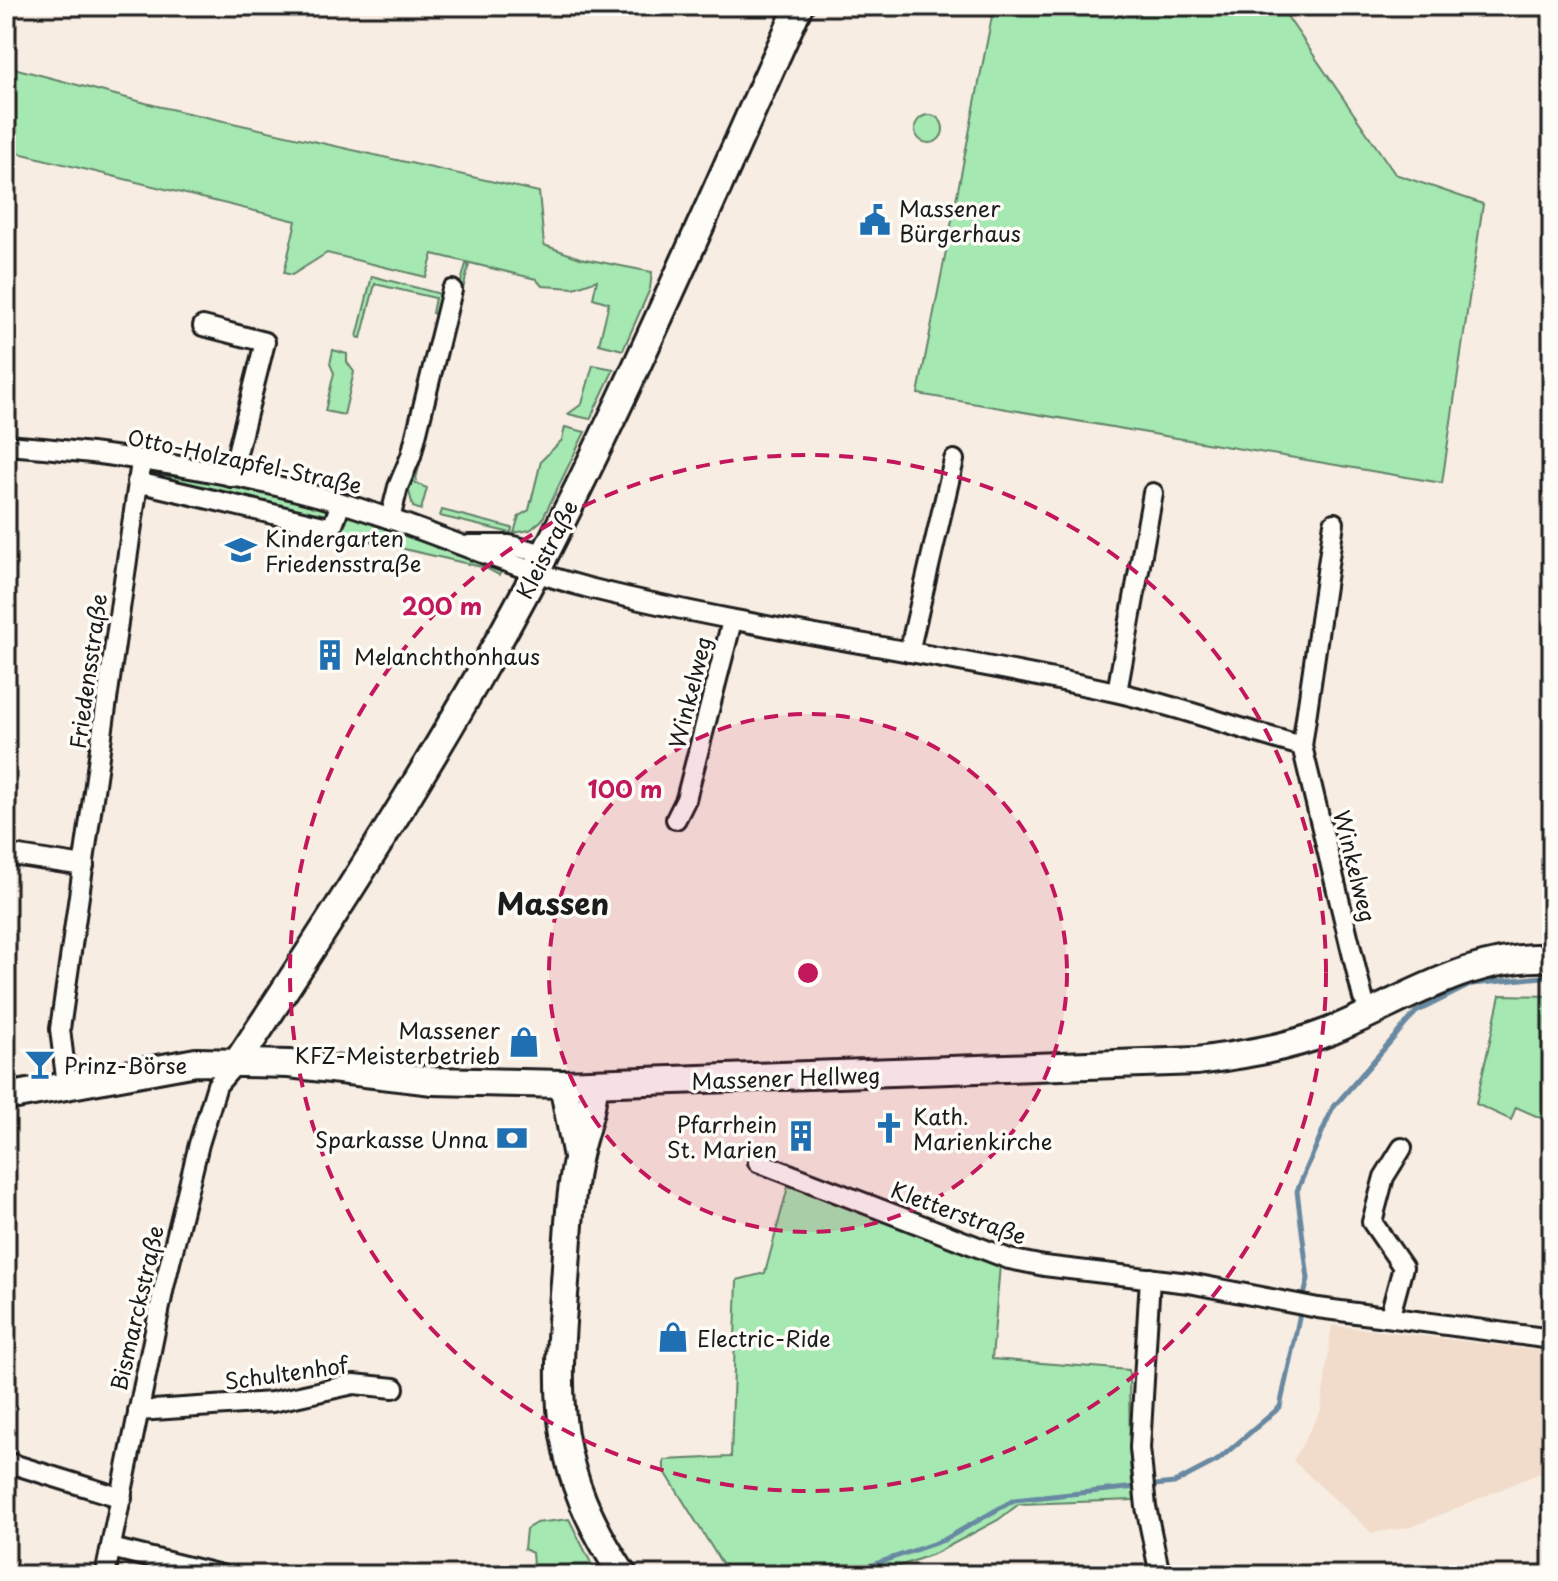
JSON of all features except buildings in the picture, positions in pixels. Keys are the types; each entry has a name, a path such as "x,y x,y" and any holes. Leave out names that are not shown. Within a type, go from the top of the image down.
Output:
{"main road":[{"name":"Kleistraße","path":"238,1061 400,810 540,564 799,6"},
{"name":"Massener Hellweg","path":"6,1097 185,1064 238,1061 433,1081 563,1084 1140,1065 1231,1057 1327,1032 1444,977 1479,965 1552,958"},
{"path":"594,1083 593,1109 577,1157 559,1356 560,1414 573,1481 591,1521 623,1575"},
{"path":"563,1084 577,1157"}],"street":[{"path":"390,519 398,487 411,456 452,290"},
{"path":"203,326 265,342 231,477"},
{"name":"Otto-Holzapfel-Straße","path":"6,445 86,450 231,477 341,503 469,545 491,559 540,564"},
{"path":"909,652 954,460"},
{"name":"Friedensstraße","path":"67,1086 60,1029 141,462"},
{"path":"137,482 332,528 341,503"},
{"path":"1117,692 1153,493"},
{"name":"Winkelweg","path":"1334,523 1302,746 1363,998"},
{"name":"Winkelweg","path":"540,564 732,621 1117,692 1302,746"},
{"name":"Winkelweg","path":"676,819 686,799 732,621"},
{"path":"6,854 84,866"},
{"name":"Bismarckstraße","path":"105,1575 138,1411 199,1144 217,1085 238,1061"},
{"path":"1390,1315 1403,1267 1372,1222 1384,1177 1402,1148"},
{"name":"Kletterstraße","path":"758,1162 1009,1259 1150,1278 1318,1308 1390,1315 1552,1339"},
{"path":"1150,1278 1140,1448 1146,1507 1160,1575"},
{"name":"Schultenhof","path":"138,1411 272,1402 354,1384 394,1388"},
{"path":"6,1462 122,1498"},
{"path":"111,1548 221,1575"}],"shaded area":[{"path":"1332,1325 1552,1352 1552,1468 1411,1527 1372,1533 1293,1461 1321,1410"}],"green space":[{"path":"994,6 1280,6 1395,174 1483,204 1442,483 918,394"},
{"path":"6,66 157,106 539,192 544,245 580,258 652,272 650,289 623,350 599,344 609,303 593,298 597,280 574,288 542,286 536,279 433,254 426,277 327,253 292,275 284,273 296,221 6,150"},
{"path":"929,115 939,119 943,129 939,139 929,143 919,139 915,129 919,119"},
{"path":"466,264 469,265 415,483 427,488 421,510 413,507 409,491 404,489"},
{"path":"372,276 444,295 439,315 432,313 435,298 375,284 361,338 357,337"},
{"path":"333,350 347,354 347,362 354,372 344,415 325,411 334,373 330,364"},
{"path":"593,365 614,369 590,419 568,414 582,404"},
{"path":"565,427 585,432 542,520 530,530 514,533 519,516 529,510 541,461 562,440"},
{"path":"162,473 265,491 327,507 325,518 158,478"},
{"path":"442,510 512,528 511,533 440,516"},
{"path":"346,514 504,569 499,575 486,568 348,536 340,530"},
{"path":"1500,995 1552,996 1552,1123 1516,1107 1511,1120 1476,1104"},
{"path":"789,1183 1000,1265 992,1359 1129,1370 1130,1465 1134,1500 1019,1504 998,1520 936,1553 874,1575 729,1575 664,1470 664,1460 731,1457 737,1280 765,1273"},
{"path":"569,1519 597,1575 534,1575 532,1553 524,1549 526,1529 536,1523"}],"waterway":[{"path":"1303,1300 1308,1279 1297,1191 1332,1109 1416,1012 1472,984 1552,976"},
{"path":"843,1575 944,1540 1014,1500 1174,1483 1218,1460 1280,1407 1301,1309"}],"place":[{"name":"Massener Bürgerhaus","path":"875,220"},
{"name":"Kindergarten Friedensstraße","path":"241,550"},
{"name":"Melanchthonhaus","path":"330,655"},
{"name":"Massener KFZ-Meisterbetrieb","path":"524,1042"},
{"name":"Prinz-Börse","path":"40,1064"},
{"name":"Kath. Marienkirche","path":"889,1128"},
{"name":"Pfarrhein St. Marien","path":"801,1136"},
{"name":"Sparkasse Unna","path":"512,1138"},
{"name":"Electric-Ride","path":"673,1337"}],"district":[{"name":"Massen","path":"553,902"}]}
